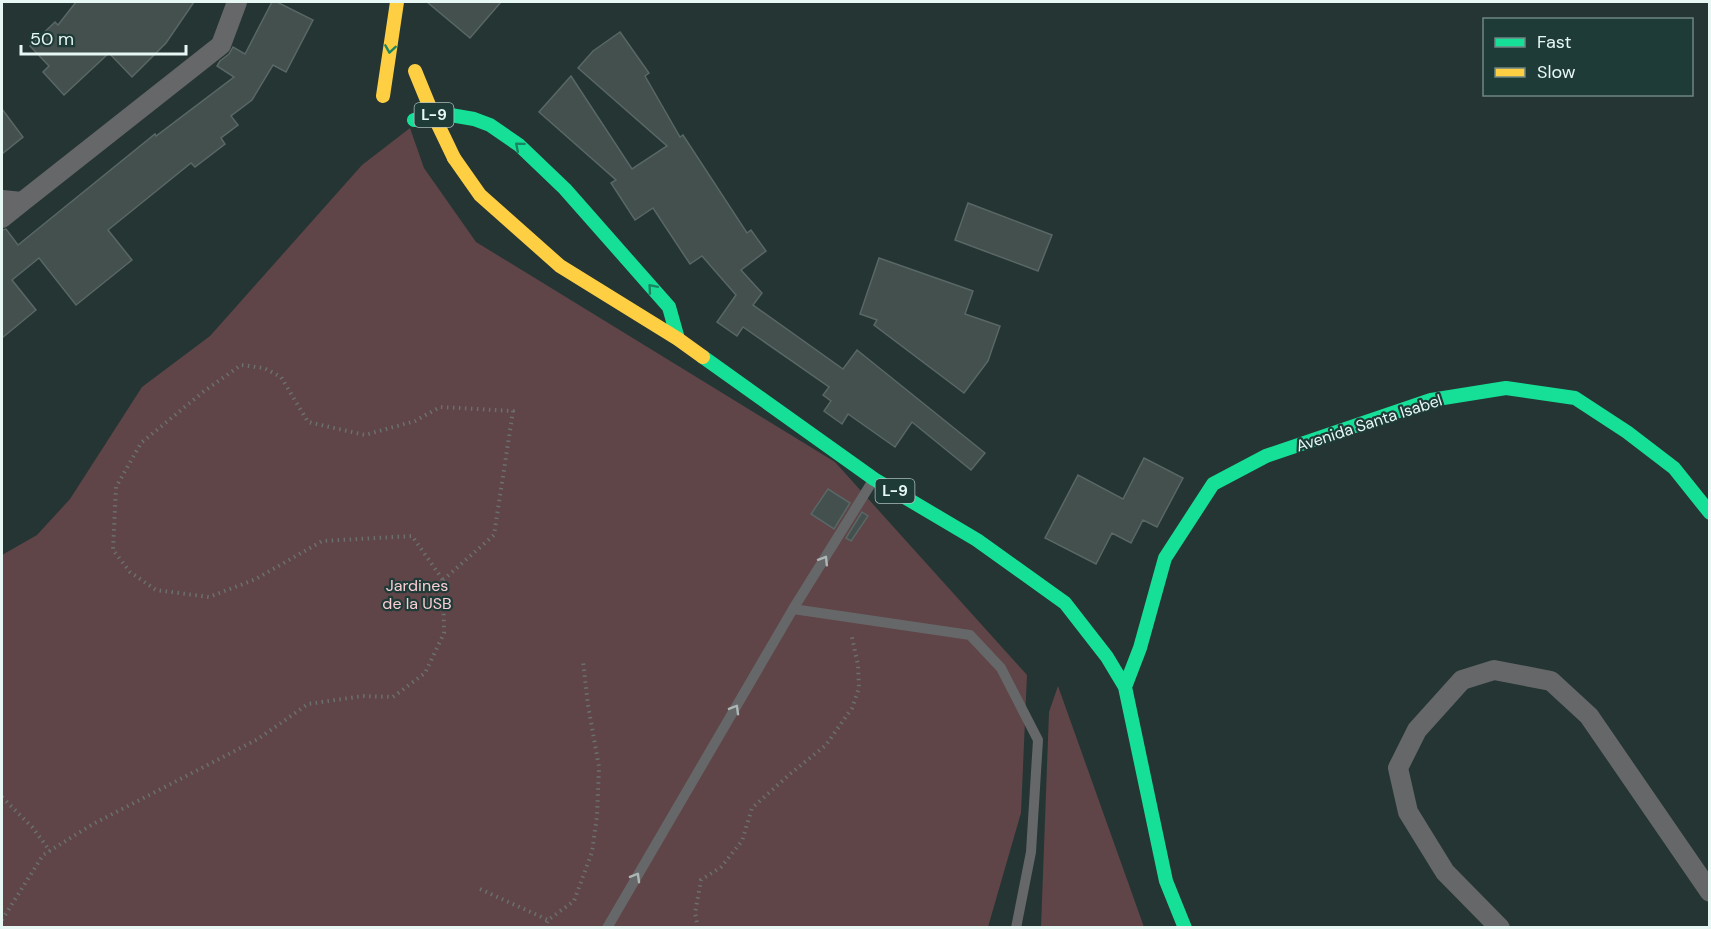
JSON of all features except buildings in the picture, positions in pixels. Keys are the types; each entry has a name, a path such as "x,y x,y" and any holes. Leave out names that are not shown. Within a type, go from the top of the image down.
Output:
{"main road":[{"path":"383,96 397,2"},
{"name":"L-9","path":"411,54 431,110 454,158 480,195 560,266 678,339 874,479 977,540 1065,603 1107,657 1125,687 1166,881 1185,927"},
{"path":"414,120 439,113 474,118 490,125 519,145 564,189 669,307 678,339"},
{"name":"Avenida Santa Isabel","path":"1125,687 1140,648 1165,558 1213,484 1266,456 1431,400 1506,388 1575,398 1627,432 1674,468 1710,513"}],"street":[{"path":"2,218 221,45 237,2"},
{"path":"2,200 22,202"},
{"path":"1500,927 1445,872 1408,812 1398,768 1417,730 1461,680 1494,670 1551,681 1589,716 1710,892"}],"lane":[{"path":"607,927 793,609 874,479"},
{"path":"793,609 970,635 1001,668 1038,740 1031,852 1016,927"}],"path":[{"path":"2,920 43,855 93,824 258,739 308,704 363,696 393,697 425,673 444,633 443,580 412,536 322,540 256,579 209,597 156,590 130,572 113,550 116,487 141,443 203,392 241,365 264,368 281,376 308,422 365,435 415,421 440,407 513,411 494,535 443,580"},
{"path":"698,927 695,913 701,879 721,867 742,840 752,808 826,745 852,708 859,688 858,665 848,617"},
{"path":"544,927 548,920 574,901 592,852 597,816 599,767 583,661"},
{"path":"2,797 32,827 50,851"},
{"path":"480,889 548,920"}],"green space":[{"name":"Jardines de la USB","path":"410,128 424,168 476,242 835,462 1027,675 1021,813 988,927 2,927 2,555 37,535 70,499 142,387 210,336 362,165"},
{"path":"1058,686 1144,927 1041,927 1049,712"}],"traffic: fast":[{"path":"414,120 439,113 474,119 490,125 519,145 565,189 669,307 678,339"},
{"path":"703,357 874,479 977,540 1065,603 1107,657 1125,687 1166,881 1185,928"},
{"path":"1125,687 1140,648 1165,558 1213,484 1266,456 1431,400 1506,388 1575,398 1627,432 1674,468 1710,513"}],"traffic: slow":[{"path":"383,96 397,2"},
{"path":"415,71 454,158"},
{"path":"454,158 480,195 560,266 703,357"}]}
